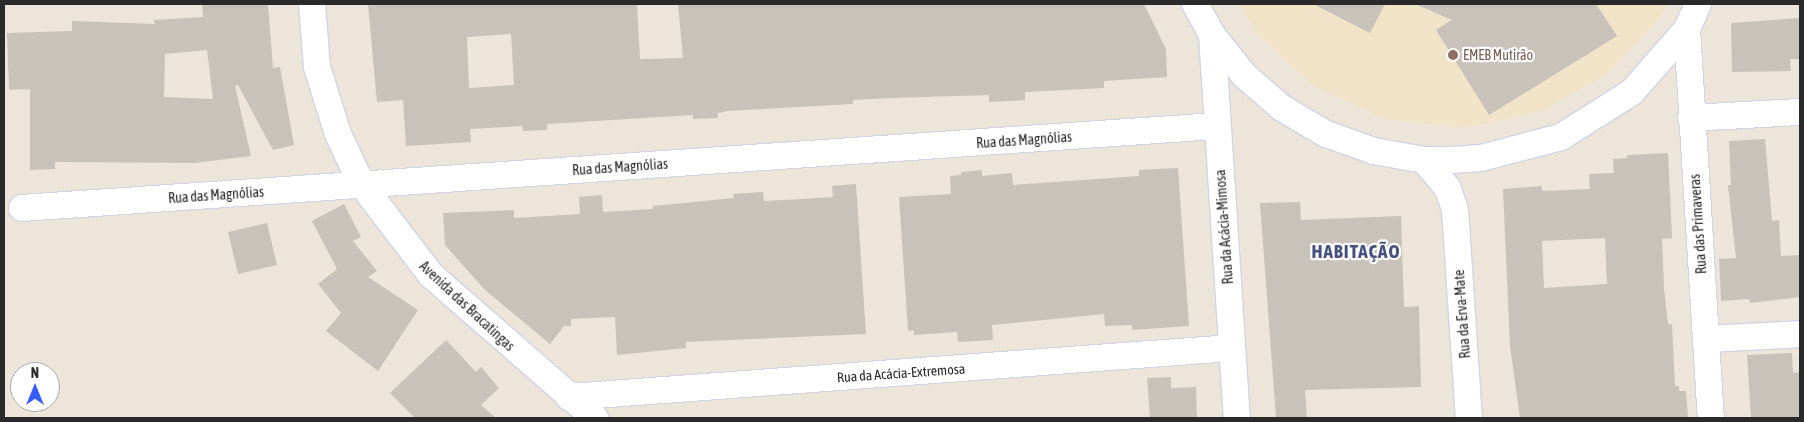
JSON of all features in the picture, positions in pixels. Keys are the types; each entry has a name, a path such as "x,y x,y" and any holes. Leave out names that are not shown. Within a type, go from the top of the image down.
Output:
{"street":[{"name":"Avenida das Bracatingas","path":"312,4 318,67 338,134 362,185 430,275 595,418"},
{"path":"1195,4 1212,35 1244,75 1290,112 1326,134 1374,151 1424,160 1481,158 1569,132 1632,92 1687,29 1698,4"},
{"name":"Rua das Primaveras","path":"1687,29 1711,418"},
{"name":"Rua da Acácia-Mimosa","path":"1212,35 1237,418"},
{"path":"1691,118 1800,112"},
{"name":"Rua das Magnólias","path":"22,208 1218,126"},
{"name":"Rua da Erva-Mate","path":"1455,209 1462,186 1481,158"},
{"name":"Rua da Erva-Mate","path":"1424,160 1446,186 1455,209 1469,418"},
{"path":"1706,339 1800,334"},
{"name":"Rua da Acácia-Extremosa","path":"570,397 1232,348"}],"shaded area":[{"name":"EMEB Mutirão","path":"1240,4 1667,4 1661,17 1608,74 1540,112 1464,128 1386,119 1315,87 1257,35"}],"building":[{"path":"202,4 268,4 273,68 280,67 294,145 273,150 238,85 235,86 251,156 194,163 55,162 55,169 30,170 30,89 9,90 7,33 72,31 72,21 155,24 154,20 203,17","holes":["207,50 213,99 164,97 165,54"]},
{"path":"368,4 637,4 640,59 683,58 678,4 1144,4 1166,49 1167,77 1104,81 1104,88 1025,92 1025,100 989,102 989,95 853,100 853,104 728,111 718,113 718,118 693,119 693,115 547,124 547,130 523,131 522,126 470,129 471,142 406,146 403,100 377,102","holes":["511,34 514,85 469,88 467,37"]},
{"path":"1313,4 1385,4 1370,33"},
{"path":"1415,4 1596,4 1617,36 1489,115 1436,30 1452,20"},
{"path":"1800,18 1800,59 1790,59 1791,71 1732,72 1731,23"},
{"path":"1765,139 1772,221 1779,220 1781,256 1800,255 1800,297 1750,303 1749,299 1721,301 1719,259 1736,258 1728,185 1731,185 1729,141"},
{"path":"1668,153 1672,238 1662,239 1664,288 1668,324 1672,324 1675,386 1679,386 1679,391 1686,391 1688,418 1520,418 1510,346 1503,189 1542,186 1542,191 1590,189 1589,174 1614,173 1613,159 1627,158 1627,155","holes":["1605,238 1607,284 1544,288 1542,241"]},
{"path":"1178,168 1189,326 1132,330 1132,325 1105,326 1104,314 992,325 993,340 958,342 957,332 914,335 913,330 908,331 899,197 951,194 950,176 961,175 961,172 982,170 982,176 1012,173 1013,185 1139,176 1139,170"},
{"path":"856,184 866,334 686,342 686,348 617,355 615,317 571,319 571,326 564,326 550,344 485,290 445,245 443,213 514,210 514,218 580,214 579,197 602,195 603,212 653,209 653,206 734,198 733,194 763,192 764,201 833,197 832,186"},
{"path":"1300,202 1301,220 1401,216 1404,307 1419,306 1421,387 1305,390 1307,418 1276,418 1260,203"},
{"path":"344,204 361,237 353,241 377,271 368,277 418,310 378,371 326,331 341,313 318,284 337,269 312,221"},
{"path":"267,223 277,265 238,274 228,232"},
{"path":"446,340 476,372 481,367 499,388 481,405 496,418 415,418 390,393"},
{"path":"1792,353 1793,373 1800,372 1800,418 1751,418 1747,355"},
{"path":"1171,377 1171,388 1196,387 1197,418 1150,418 1147,378"}],"place":[{"name":"EMEB Mutirão","path":"1453,55"}],"district":[{"name":"HABITAÇÃO","path":"1356,252"}]}
